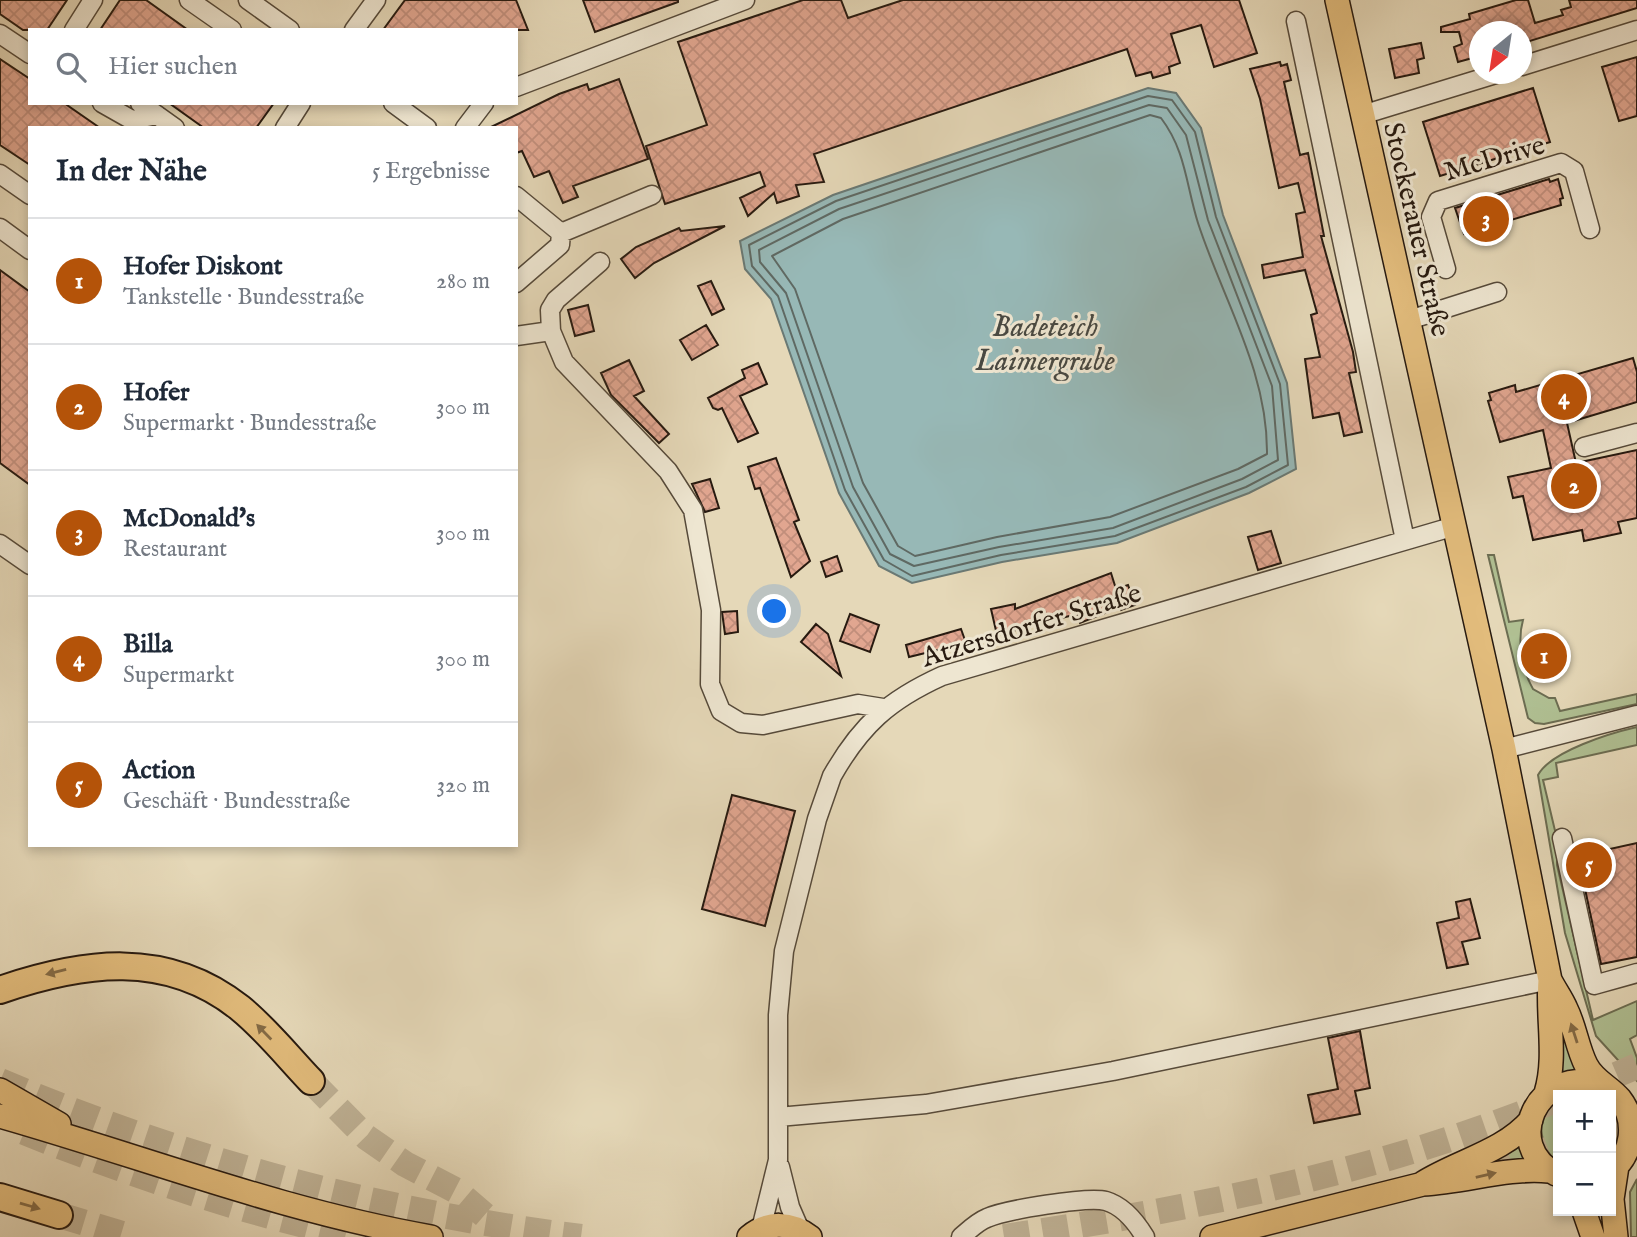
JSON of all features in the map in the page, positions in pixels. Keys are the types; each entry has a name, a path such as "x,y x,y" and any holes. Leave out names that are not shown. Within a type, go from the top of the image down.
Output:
{"highway":[{"path":"0,990 63,970 90,967 140,967 180,976 208,987 239,1007 311,1081"},
{"path":"0,1197 59,1215"}],"main road":[{"name":"Stockerauer Straße","path":"1337,0 1504,749 1550,981"},
{"path":"1550,981 1567,1009 1585,1064 1601,1084 1632,1107 1630,1140 1616,1164"},
{"path":"1423,1184 1448,1167 1504,1143 1531,1120 1546,1093 1552,1064 1547,1011 1550,981"},
{"path":"1546,1093 1573,1080 1601,1084"},
{"path":"0,1090 89,1141"},
{"path":"0,1116 89,1141 276,1203 431,1237"},
{"path":"1531,1120 1533,1148 1553,1172"},
{"path":"1212,1237 1423,1184 1455,1182 1517,1169 1553,1173"},
{"path":"1586,1216 1593,1237"},
{"path":"1614,1216 1616,1237"},
{"path":"755,1233 781,1224 805,1233"}],"street":[{"path":"75,28 93,0"},
{"path":"189,0 229,28"},
{"path":"248,0 287,28"},
{"path":"355,28 376,0"},
{"path":"518,86 745,0"},
{"path":"1296,21 1405,540"},
{"path":"1532,63 1637,30"},
{"path":"0,34 28,53"},
{"path":"1362,115 1469,82"},
{"path":"106,105 132,120 157,115"},
{"path":"143,105 172,126"},
{"path":"286,126 300,105"},
{"path":"396,105 424,126"},
{"path":"467,126 482,105"},
{"name":"McDrive","path":"1446,269 1431,217 1438,201 1561,163 1574,171 1590,229"},
{"path":"0,174 28,194"},
{"path":"561,233 652,195"},
{"path":"518,200 561,233"},
{"path":"0,228 28,249"},
{"path":"518,281 560,245 561,233"},
{"path":"600,261 556,300 550,310 551,331 564,362 668,471 692,510 711,610 710,684 721,712 741,723 763,724 858,704 883,708"},
{"path":"1409,320 1497,292"},
{"path":"518,336 551,331"},
{"path":"1584,447 1637,433"},
{"name":"Atzersdorfer Straße","path":"805,1233 790,1207 778,1160 779,994 795,904 832,776 845,753 883,708 942,676 1455,526"},
{"path":"0,544 28,564"},
{"path":"1504,749 1637,715"},
{"path":"1562,838 1594,985 1637,973"},
{"path":"778,1117 926,1104 1112,1071 1550,981"},
{"name":"Atzersdorfer Straße","path":"755,1233 778,1160"},
{"path":"961,1237 975,1224 997,1214 1090,1199 1115,1204 1138,1225 1145,1237"}],"green space":[{"path":"1488,555 1494,555 1509,622 1523,620 1520,637 1522,655 1533,689 1549,698 1555,698 1560,711 1637,694 1637,704 1544,724 1535,723 1528,718"},
{"path":"1637,727 1637,745 1556,763 1558,777 1543,780 1557,839 1557,865 1593,1020 1637,1001 1637,1035 1630,1039 1637,1058 1637,1081 1596,1036 1565,933 1538,775 1555,758 1568,751 1598,738"},
{"path":"1558,1006 1577,1070 1560,1073"},
{"path":"1553,1103 1553,1158 1546,1149 1542,1131 1542,1122"},
{"path":"1616,1116 1619,1124 1616,1146"},
{"path":"1521,1144 1526,1159 1454,1176"},
{"path":"1637,1179 1637,1237 1631,1237 1630,1192"}],"water":[{"name":"Badeteich Laimergrube","path":"1148,88 1176,93 1201,128 1223,215 1287,383 1296,469 1249,493 1117,543 1002,562 912,583 879,566 839,493 771,299 745,269 740,241 833,195"}],"building":[{"path":"0,0 67,0 48,28 23,30 0,14"},
{"path":"120,0 146,0 185,28 101,28"},
{"path":"405,0 516,0 528,30 518,28 384,28"},
{"path":"583,0 678,0 678,2 595,32"},
{"path":"803,0 841,0 848,18 903,0 1239,0 1257,53 1214,67 1201,25 1171,34 1180,63 1169,67 1170,73 1153,78 1151,72 1136,76 1127,49 814,154 824,182 796,185 799,196 777,203 774,193 748,216 740,198 765,186 760,172 665,204 646,146 707,125 678,42"},
{"path":"1516,0 1528,0 1535,23 1563,15 1561,10 1571,7 1569,0 1637,0 1637,8 1532,40 1532,21 1469,21 1469,59 1458,62 1454,47 1462,44 1459,32 1441,32 1441,27 1470,19 1469,14"},
{"path":"1421,43 1424,58 1417,60 1419,73 1395,78 1389,49"},
{"path":"1637,57 1637,116 1619,121 1602,67"},
{"path":"0,59 28,78 28,105 67,105 97,126 28,126 28,164 0,145"},
{"path":"1280,62 1281,66 1287,64 1291,80 1284,82 1300,155 1308,153 1324,236 1321,236 1353,352 1356,372 1349,373 1362,432 1344,436 1339,413 1313,418 1305,359 1320,357 1311,315 1317,313 1305,270 1264,278 1262,265 1303,257 1296,214 1305,212 1298,183 1279,188 1260,99 1250,69"},
{"path":"619,79 648,159 573,186 578,197 563,203 549,171 534,177 522,151 518,152 518,126 493,126 559,94 587,84 589,90"},
{"path":"1533,88 1550,142 1440,176 1423,122"},
{"path":"172,105 273,105 257,126 201,126"},
{"path":"1549,179 1550,182 1558,179 1563,198 1560,199 1561,205 1464,234 1455,208"},
{"path":"725,226 654,263 635,278 621,259 636,247 679,228 681,231"},
{"path":"0,270 28,291 28,484 0,463"},
{"path":"711,281 724,309 712,315 698,286"},
{"path":"588,305 594,331 575,336 568,310"},
{"path":"706,325 718,345 692,360 680,340"},
{"path":"1633,358 1637,372 1637,402 1567,423 1576,463 1637,450 1637,518 1618,522 1621,533 1584,541 1582,530 1533,540 1523,496 1513,498 1508,477 1551,468 1543,430 1500,442 1488,401 1491,400 1489,393 1515,385 1516,392"},
{"path":"629,360 644,391 634,396 669,434 659,443 611,395 601,373"},
{"path":"758,363 767,384 740,396 758,433 738,442 722,408 713,408 708,398 745,378 742,370"},
{"path":"776,458 799,520 794,522 810,561 791,577 760,488 755,489 748,467"},
{"path":"710,479 719,508 705,512 692,484"},
{"path":"1271,531 1281,563 1258,570 1248,537"},
{"path":"837,556 842,571 826,577 821,562"},
{"path":"1111,573 1116,589 1128,585 1135,605 1121,610 1120,607 1080,623 1077,614 997,635 991,609 1015,604 1015,609"},
{"path":"737,611 738,632 725,634 722,612"},
{"path":"850,614 879,625 870,652 840,641"},
{"path":"816,624 828,634 841,676 801,642"},
{"path":"961,629 966,643 909,657 906,645"},
{"path":"1549,636 1557,672 1539,676 1531,640"},
{"path":"732,795 795,811 765,926 702,909"},
{"path":"1637,843 1637,957 1601,964 1578,856"},
{"path":"1470,899 1480,938 1462,942 1468,964 1447,968 1437,923 1459,918 1456,902"},
{"path":"1360,1031 1370,1088 1355,1091 1360,1114 1314,1123 1308,1095 1338,1089 1328,1038"}],"tunnel":[{"path":"1581,1090 1637,1066"},
{"path":"0,1081 141,1135 285,1179 433,1213 581,1237"},
{"path":"311,1081 366,1137 405,1164 455,1190 496,1225"},
{"path":"1004,1237 1144,1214 1283,1186 1420,1149 1553,1101"},
{"path":"1616,1125 1637,1116"},
{"path":"24,1132 187,1191 270,1216 355,1237"},
{"path":"1487,1171 1553,1148"},
{"path":"59,1215 132,1237"}],"place":[{"name":"McDonald's","path":"1486,219"},
{"name":"Billa","path":"1564,397"},
{"name":"Hofer","path":"1574,486"},
{"name":"Hofer Diskont","path":"1544,656"},
{"name":"Action","path":"1589,865"}]}
